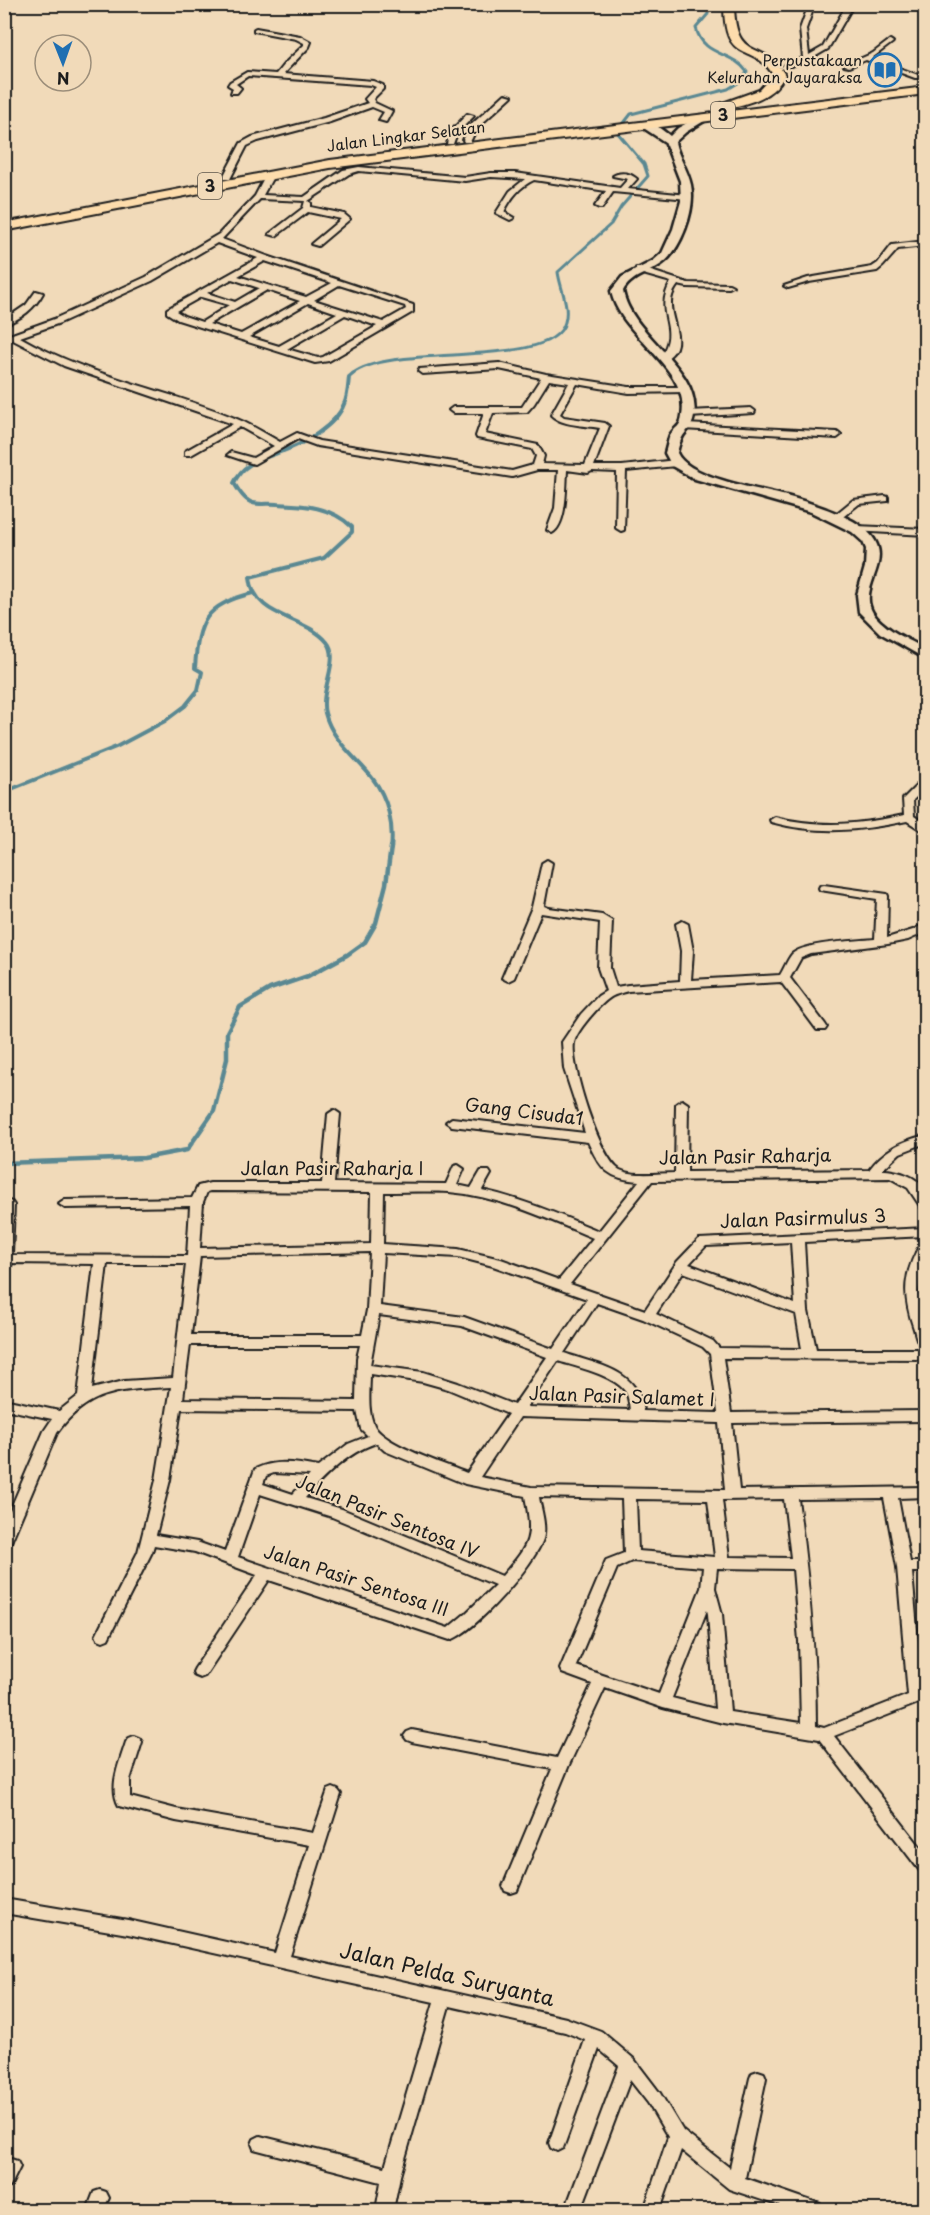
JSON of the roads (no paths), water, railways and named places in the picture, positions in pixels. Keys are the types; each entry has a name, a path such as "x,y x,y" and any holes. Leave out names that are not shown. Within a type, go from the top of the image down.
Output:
{"main road":[{"path":"670,141 704,114 770,88 778,78 777,70 732,38 729,27 729,4"},
{"name":"3","path":"813,101 926,84"},
{"path":"770,88 771,92 779,95 813,101"},
{"name":"3","path":"813,101 926,90"},
{"name":"Jalan Lingkar Selatan","path":"4,221 337,157 610,122 648,121 813,101"},
{"path":"648,121 670,141 671,152 684,181 688,197 669,252 661,261 639,270 623,282 617,291 622,310 659,352 688,394 689,414 686,427 676,436 671,453 676,463 699,476 804,504 856,529 868,539 873,555 863,595 866,612 878,624 926,655"},
{"name":"Jalan Lingkar Selatan","path":"4,227 270,174 362,164 630,126 648,121"}],"street":[{"path":"807,59 804,54 803,29 810,16 812,4"},
{"path":"777,70 807,59 826,48 851,4"},
{"path":"256,30 298,37 308,42 307,46 277,77"},
{"path":"847,66 866,58 890,42"},
{"path":"866,58 917,77 926,71"},
{"path":"327,80 335,71"},
{"path":"234,92 237,88 232,86 232,83 244,74 378,84 379,88 369,99 372,104 388,111 383,120"},
{"path":"467,140 474,127 508,96"},
{"path":"227,177 244,145 255,139 327,120 372,104"},
{"path":"450,142 454,132 470,116"},
{"path":"258,197 306,199 362,164 465,179 497,174 634,193 688,197"},
{"path":"4,340 57,321 149,279 217,240 233,226 258,197 270,174"},
{"path":"617,176 633,178 622,191"},
{"path":"510,218 500,213 506,200 514,188 532,178"},
{"path":"599,206 611,189"},
{"path":"306,199 307,209"},
{"path":"273,234 307,209 346,219 315,244"},
{"path":"217,240 411,307 326,360 312,360 279,350 181,318 170,311 264,258"},
{"path":"788,286 808,280 874,269 881,266 888,253 898,246 926,243"},
{"path":"639,270 675,282 699,286 729,286"},
{"path":"231,276 384,325"},
{"path":"241,338 339,282"},
{"path":"659,352 674,344 674,331 668,318 667,301 669,289 675,282"},
{"path":"202,325 266,287"},
{"path":"4,323 36,300 39,293"},
{"path":"201,294 237,305"},
{"path":"279,350 344,312"},
{"path":"14,336 31,348 240,424 279,445"},
{"path":"422,371 499,366 546,377 634,391 686,389"},
{"path":"453,410 524,410 530,405 546,377"},
{"path":"575,381 555,415 561,419 605,426 588,470"},
{"path":"489,411 480,436 535,447 540,453 537,467"},
{"path":"689,414 751,411"},
{"path":"188,453 240,424"},
{"path":"686,427 837,435"},
{"path":"231,455 254,461 293,437 300,437 317,443 481,471 515,474 537,467 622,470 676,463"},
{"path":"552,530 556,524 561,498 562,469"},
{"path":"621,528 622,470"},
{"path":"836,518 856,502 885,499"},
{"path":"856,529 926,532"},
{"path":"909,817 908,799 926,782"},
{"path":"775,820 801,828 848,829 909,817 926,830"},
{"path":"508,978 538,907 547,863"},
{"path":"824,888 884,896 881,941"},
{"path":"538,907 547,911 602,918 606,921 604,968 612,992"},
{"path":"682,924 687,951 685,985"},
{"path":"784,978 798,956 807,951 881,941 914,934 926,926"},
{"path":"649,1176 621,1175 613,1172 602,1159 581,1109 567,1046 573,1032 603,997 612,992 634,987 784,978"},
{"path":"784,978 821,1027"},
{"path":"681,1176 682,1104"},
{"path":"328,1187 334,1114"},
{"name":"Gang Cisuda1","path":"452,1122 592,1138"},
{"path":"873,1173 884,1158 897,1147 926,1139"},
{"path":"450,1188 458,1169"},
{"name":"Jalan Pasir Raharja","path":"562,1285 649,1176 873,1173 904,1178 918,1190 926,1206"},
{"path":"475,1192 485,1174"},
{"name":"Jalan Pasir Raharja I","path":"197,1202 202,1189 210,1187 450,1188 475,1192 543,1212 599,1236"},
{"path":"378,1188 373,1310 364,1369 364,1421 377,1438 401,1453 470,1480 531,1492 629,1495 926,1492"},
{"path":"65,1204 197,1202 179,1382 150,1539 103,1635"},
{"path":"4,1285 7,1259 6,1204"},
{"name":"Jalan Pasirmulus 3","path":"648,1316 681,1266 696,1246 703,1242 926,1232"},
{"path":"797,1239 802,1311 810,1353"},
{"path":"926,1244 912,1274 910,1290 912,1305 926,1345"},
{"path":"7,1259 101,1260 377,1248 440,1251 479,1257 648,1316 708,1344 716,1353 732,1494"},
{"path":"84,1398 101,1260"},
{"path":"681,1266 802,1311"},
{"path":"470,1480 594,1298"},
{"path":"373,1310 444,1317 555,1353 612,1375 634,1392 637,1415"},
{"path":"184,1340 367,1340"},
{"path":"716,1353 926,1354"},
{"path":"364,1369 423,1377 453,1386 517,1412"},
{"path":"4,1542 51,1431 60,1416 84,1398 109,1387 179,1382"},
{"path":"4,1404 60,1416"},
{"path":"175,1404 363,1406"},
{"name":"Jalan Pasir Salamet I","path":"517,1412 725,1418 926,1416"},
{"path":"297,1498 330,1462 352,1447 377,1438"},
{"path":"230,1558 261,1473 268,1468 321,1472"},
{"name":"Jalan Pasir Sentosa IV","path":"255,1487 297,1498 505,1583"},
{"name":"Jalan Pasir Sentosa III","path":"150,1539 197,1547 445,1634 453,1632 505,1583 530,1550 537,1536 531,1492"},
{"path":"800,1564 717,1562 631,1556 610,1563 567,1669 663,1702 723,1717 816,1732 921,1701 904,1567 890,1493"},
{"path":"790,1494 800,1564 809,1678 816,1732 926,1866"},
{"path":"629,1495 631,1556"},
{"path":"663,1702 717,1562 714,1495"},
{"path":"904,1567 926,1567"},
{"path":"200,1672 266,1573"},
{"path":"708,1588 715,1614 723,1717"},
{"path":"511,1886 561,1765 601,1681"},
{"path":"412,1736 561,1765"},
{"path":"134,1742 122,1785 121,1795 124,1802 176,1815 318,1840"},
{"path":"280,1961 333,1794"},
{"name":"Jalan Pelda Suryanta","path":"4,1906 128,1927 566,2025 595,2036 628,2064 654,2098 677,2136 735,2183 814,2211"},
{"path":"385,2211 391,2176 444,1998"},
{"path":"557,2144 595,2036"},
{"path":"573,2211 628,2064"},
{"path":"735,2183 758,2078"},
{"path":"652,2211 677,2136"},
{"path":"260,2144 391,2176"}],"waterway":[{"path":"354,373 373,364 401,359 503,351 533,346 554,337 565,322 566,316 566,303 558,272 611,224 621,207 648,176 644,164 617,132 631,114 728,89 741,81 747,72 741,65 712,49 700,38 696,28 708,14 708,4"},
{"path":"354,373 349,377 344,404 334,420 300,444 248,466 234,483 250,502 317,508 336,515 352,527 352,532 324,558 250,577 260,601 270,609 317,633 331,649 331,666 324,704 325,713 339,741 373,779 383,795 391,822 391,849"},
{"path":"4,792 116,747 165,721 185,706 198,690 202,672 195,668 196,652 207,617 224,603 253,593"},
{"path":"4,1163 144,1158 187,1150 214,1111 227,1059 227,1032 240,1007 270,989 308,976 347,955 365,942 376,923 386,884 391,847"}],"place":[{"name":"Perpustakaan Kelurahan Jayaraksa","path":"885,70"}]}
